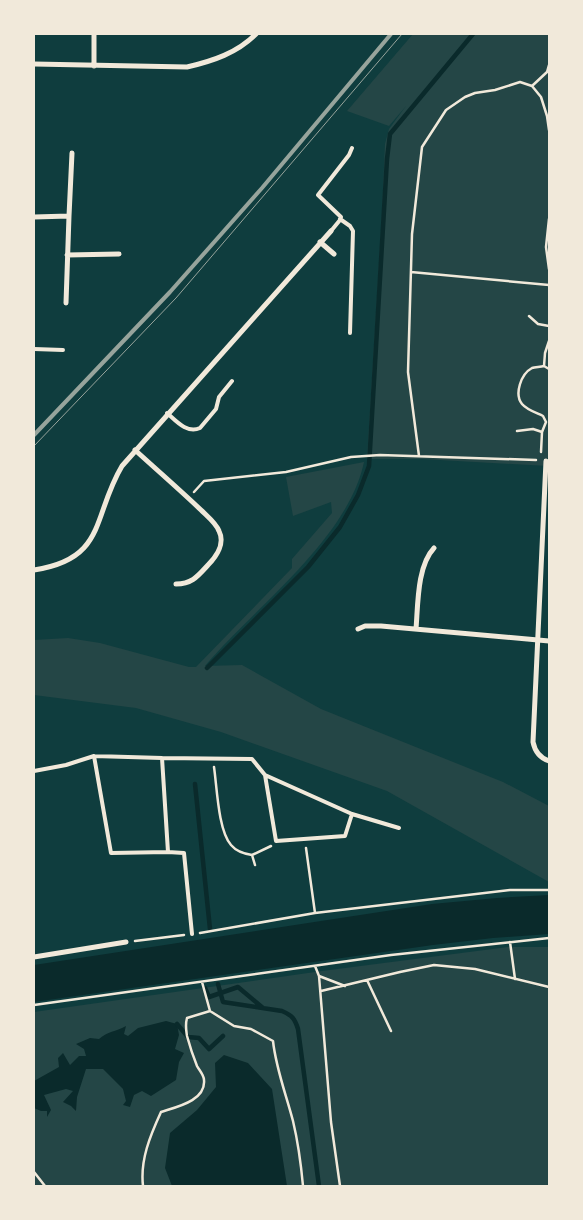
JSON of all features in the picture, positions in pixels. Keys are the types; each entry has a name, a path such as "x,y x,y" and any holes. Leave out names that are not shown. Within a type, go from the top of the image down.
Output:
{"street":[{"path":"94,34 94,66"},
{"path":"34,64 187,67 232,52 256,34"},
{"path":"66,303 72,153"},
{"path":"34,217 69,216"},
{"path":"34,570 60,565 72,558 88,543 96,530 106,496 118,473 135,450 330,231"},
{"path":"320,242 334,254"},
{"path":"67,255 119,254"},
{"path":"135,450 218,528 221,537 220,546 214,559 196,578 188,583 176,584"},
{"path":"546,461 533,742 535,750 540,756 549,761"},
{"path":"416,629 423,566 427,555 434,548"},
{"path":"358,629 371,625 549,641"},
{"path":"34,957 126,942"}],"lane":[{"path":"350,333 353,231 350,226 340,219 340,215 318,195 349,155 352,148"},
{"path":"330,231 340,219"},
{"path":"34,349 62,350"},
{"path":"167,413 185,428 200,428 216,409 219,397 232,381"},
{"path":"94,756 111,853 184,853 192,934"},
{"path":"34,771 94,756 252,759 266,775 352,814 398,828"},
{"path":"162,758 168,852"},
{"path":"266,775 276,841 345,836 352,814"}],"path":[{"path":"532,86 547,72 549,65"},
{"path":"419,456 408,372 412,234 422,147 446,110 465,97 520,82 532,86 542,96 549,130"},
{"path":"549,219 546,247 549,270"},
{"path":"411,272 549,285"},
{"path":"529,316 538,324 549,326"},
{"path":"544,366 549,340"},
{"path":"539,460 543,445 542,432 547,422 544,416 522,404 518,393 519,386 532,368 544,366 549,369"},
{"path":"517,431 533,429 542,432"},
{"path":"188,498 204,481 286,472 351,457 380,454 546,461"},
{"path":"212,758 223,832 232,846 252,855 268,849 276,841"},
{"path":"305,839 315,913"},
{"path":"252,855 255,865"},
{"path":"126,942 192,934 315,913 510,890 549,890"},
{"path":"34,1005 391,955 549,938"},
{"path":"510,942 515,979"},
{"path":"321,991 434,965 475,969 549,987"},
{"path":"315,966 319,976 321,991 331,1122 340,1186"},
{"path":"319,976 345,986"},
{"path":"367,980 390,1031"},
{"path":"202,982 210,1011 234,1026 251,1029 273,1041 276,1062 293,1122 301,1160 303,1186"},
{"path":"143,1186 141,1175 144,1156 161,1112 193,1100 203,1087 204,1078 189,1045 185,1024 187,1018 210,1011"},
{"path":"34,1172 45,1186"}],"shaded area":[{"path":"413,34 549,34 549,498 548,466 422,459 367,459 385,144 389,129 406,106 389,126 347,111"},
{"path":"364,462 355,490 339,518 320,545 205,666 242,665 321,709 503,782 549,806 549,882 387,791 221,732 136,708 34,695 34,640 68,638 100,643 189,667 196,667 292,568 292,559 332,513 331,502 293,516 286,477"},
{"path":"549,895 549,934 433,945 34,1002 34,965 432,904"},
{"path":"508,947 549,947 549,1186 34,1186 34,1012"},
{"path":"166,1021 177,1024 179,1035 175,1049 184,1053 179,1062 176,1080 151,1096 142,1091 134,1095 130,1107 123,1105 126,1101 123,1089 103,1069 86,1069 77,1097 76,1111 63,1102 73,1091 66,1089 44,1095 51,1110 47,1117 47,1111 34,1108 34,1081 59,1067 58,1058 63,1053 70,1065 79,1056 86,1056 84,1049 76,1044 90,1038 99,1039 105,1034 126,1026 124,1034 128,1036 138,1028"},
{"path":"224,1055 248,1063 272,1089 287,1186 172,1186 165,1168 170,1133 197,1110 216,1087 215,1063"}],"waterway":[{"path":"207,668 308,567 340,527 358,495 369,466 390,134 473,34"},
{"path":"195,784 210,929"},
{"path":"218,984 223,1002 282,1011 291,1016 296,1023 319,1186"},
{"path":"205,988 209,997 238,987 263,1008"},
{"path":"177,1024 188,1037 199,1038 209,1049 223,1036"}],"tram line":[{"path":"34,446 176,298 402,34"}],"railway":[{"path":"34,435 170,292 262,188 391,34"}]}
